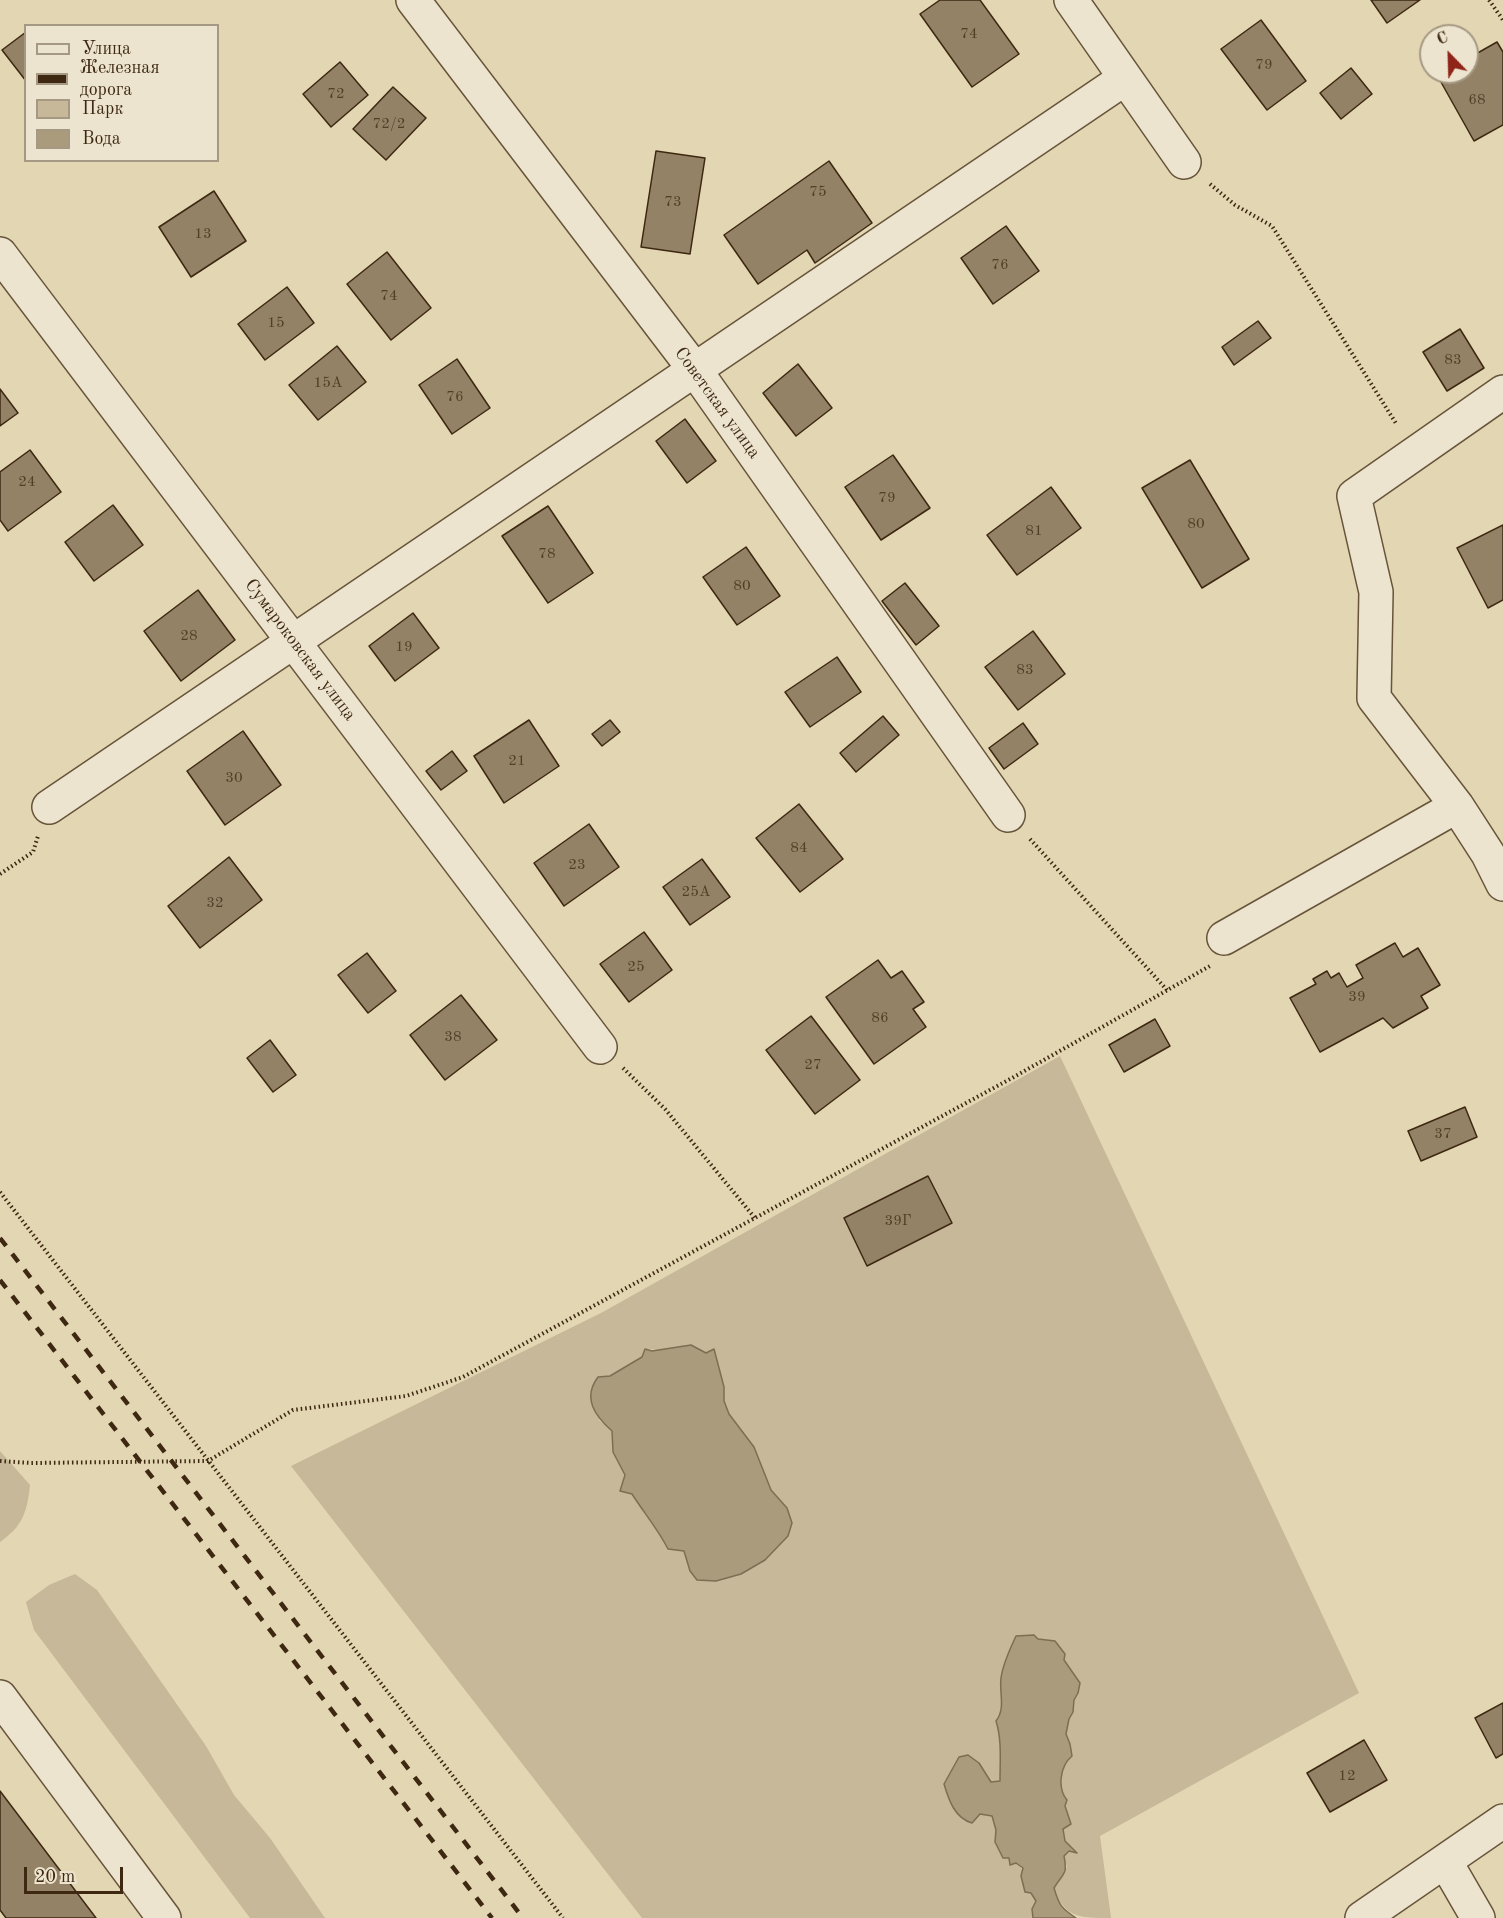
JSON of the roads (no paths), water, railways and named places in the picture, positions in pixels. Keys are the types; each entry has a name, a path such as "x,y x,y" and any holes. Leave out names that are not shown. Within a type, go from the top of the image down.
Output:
{"street":[{"name":"Советская улица","path":"413,0 695,370 1008,815"},
{"path":"1071,0 1184,162"},
{"path":"49,807 1124,79"},
{"name":"Сумароковская улица","path":"0,254 600,1047"},
{"path":"1503,392 1354,496 1376,592 1374,698 1457,806 1488,854 1503,884"},
{"path":"1222,950 1457,806"},
{"path":"0,1697 164,1918"},
{"path":"1362,1918 1503,1821"},
{"path":"1445,1861 1478,1918"}],"water":[{"path":"691,1345 706,1353 714,1349 724,1387 724,1401 729,1414 754,1447 771,1490 787,1508 792,1523 788,1536 765,1560 741,1574 716,1581 697,1580 690,1571 684,1551 668,1549 632,1494 620,1491 625,1475 613,1452 612,1431 596,1413 591,1399 593,1385 598,1377 610,1376 642,1357 645,1349 652,1351"},
{"path":"1034,1635 1038,1639 1055,1641 1065,1654 1064,1660 1080,1683 1066,1734 1072,1756 1065,1765 1061,1777 1062,1789 1067,1800 1065,1806 1071,1824 1063,1829 1065,1841 1077,1853 1069,1851 1064,1856 1065,1871 1054,1888 1061,1906 1076,1918 1033,1918 1032,1909 1036,1901 1031,1893 1025,1892 1021,1876 1023,1868 1016,1863 1010,1865 1009,1858 1003,1858 995,1842 996,1830 992,1816 980,1814 972,1823 966,1821 954,1808 944,1784 959,1757 968,1755 979,1763 991,1782 1000,1781 1000,1743 996,1721 1001,1711 1002,1672 1016,1636"}],"railway":[{"path":"0,1238 523,1918"},
{"path":"0,1280 492,1918"}]}
